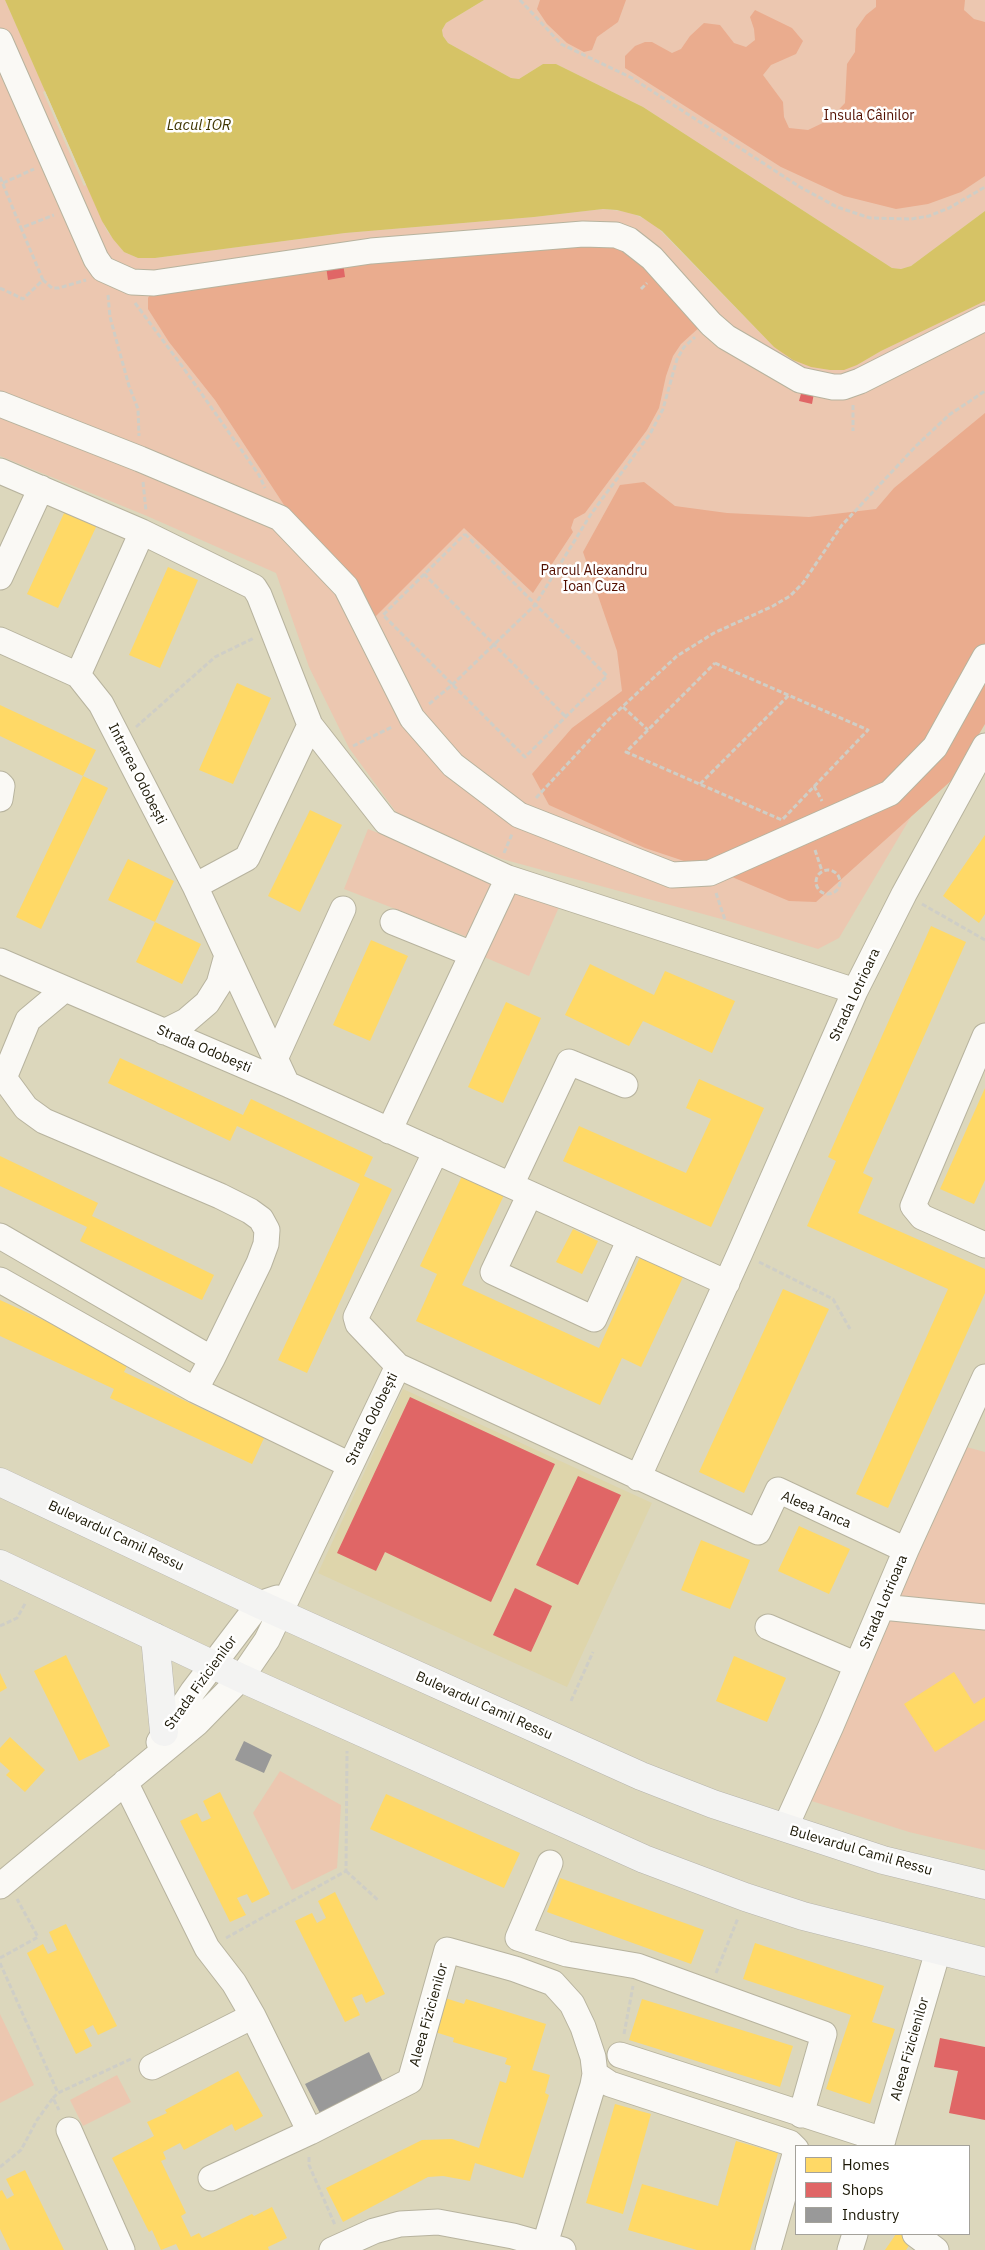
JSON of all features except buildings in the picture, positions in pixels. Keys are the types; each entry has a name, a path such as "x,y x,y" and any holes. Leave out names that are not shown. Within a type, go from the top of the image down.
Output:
{"main road":[{"name":"Bulevardul Camil Ressu","path":"0,1482 270,1609 641,1776 785,1828 883,1860 985,1885"},
{"path":"0,1564 213,1665 644,1859 745,1898 803,1916 985,1962"},
{"path":"155,1637 164,1732"}],"street":[{"path":"0,41 96,259 104,269 113,275 132,282 154,283 371,252 600,234 616,235 629,240 652,258 711,324 726,337 788,374 811,384 843,387 860,381 985,318"},
{"path":"0,404 140,459 280,518 346,587 412,718 452,765 519,815 672,875 710,873 890,793 935,747 985,657"},
{"path":"0,470 142,532 254,587 260,595 310,725 386,822 508,878 855,991"},
{"path":"0,577 41,488"},
{"path":"78,676 142,532"},
{"name":"Intrarea Odobești","path":"0,640 78,676 101,704 195,886 287,1084"},
{"path":"195,886 247,858 310,725"},
{"name":"Strada Lotrioara","path":"740,1252 855,991 904,894 985,746"},
{"path":"0,784 2,786 0,799"},
{"path":"389,1130 508,878"},
{"path":"275,1059 343,909"},
{"path":"393,922 472,954"},
{"path":"164,1032 186,1020 207,1003 219,984 227,955"},
{"name":"Strada Odobești","path":"0,961 287,1084 727,1283"},
{"path":"65,989 28,1020 2,1079 26,1108 44,1121 220,1196 250,1211 261,1219 266,1230 264,1250 212,1359 195,1390"},
{"path":"985,1036 913,1206 922,1217 985,1245"},
{"path":"625,1085 569,1062 521,1190 493,1272 594,1319 630,1239"},
{"name":"Strada Odobești","path":"270,1609 292,1589 398,1366 358,1324 356,1317 436,1151"},
{"path":"0,1236 212,1359"},
{"path":"638,1478 740,1252"},
{"path":"0,1280 195,1390 350,1465"},
{"name":"Aleea Ianca","path":"398,1366 758,1532 778,1490 906,1550"},
{"name":"Strada Lotrioara","path":"785,1828 906,1550 985,1377"},
{"path":"882,1607 985,1617"},
{"name":"Strada Fizicienilor","path":"146,1764 164,1732 213,1665 270,1609"},
{"name":"Strada Fizicienilor","path":"3,1884 196,1723 242,1678 267,1640 270,1609"},
{"path":"768,1627 857,1666"},
{"path":"125,1782 207,1948 234,1984 253,2016 310,2132 211,2178"},
{"path":"550,1863 518,1938 568,1954 636,1966 824,2034 802,2115"},
{"name":"Aleea Fizicienilor","path":"310,2132 410,2081 447,1950 516,1969 552,1983 572,2004 590,2049 595,2074 554,2247 511,2243 438,2222 400,2224 374,2231 338,2247"},
{"name":"Aleea Fizicienilor","path":"882,2143 938,1951"},
{"path":"152,2067 253,2016"},
{"path":"620,2055 882,2143"},
{"path":"595,2074 610,2084 790,2143 795,2149"},
{"path":"69,2130 122,2250"},
{"path":"768,2250 795,2154"},
{"path":"850,2250 855,2235"},
{"path":"916,2235 936,2250"}],"path":[{"path":"520,0 561,44 632,78 800,187 837,207 870,218 911,220 950,208 985,187"},
{"path":"3,183 53,162"},
{"path":"0,177 43,280 52,288 59,288 97,276 113,275"},
{"path":"21,228 73,208"},
{"path":"113,275 109,285 110,317 129,386 138,409 140,459 147,516 142,532"},
{"path":"113,275 182,366 259,475 280,518"},
{"path":"0,288 23,299 43,280"},
{"path":"336,758 350,748 412,718 452,685 535,605 590,514 658,421 663,410 677,358 684,347 711,324"},
{"path":"508,878 502,859 519,815 622,706 693,644 790,596 803,583 842,525 916,446 949,415 985,391"},
{"path":"465,534 607,676 525,757 383,615 424,574 465,534"},
{"path":"424,574 566,717"},
{"path":"121,741 215,657 272,629"},
{"path":"715,663 868,730 782,820 626,752 648,730 715,663"},
{"path":"700,784 788,695"},
{"path":"622,706 648,730"},
{"path":"814,847 822,871"},
{"path":"830,870 837,874 840,882 834,892 827,894 817,888 815,880 822,871 830,870"},
{"path":"710,873 725,920"},
{"path":"904,894 985,940"},
{"path":"740,1252 834,1299 850,1329"},
{"path":"0,1626 17,1618 36,1581"},
{"path":"571,1702 592,1652"},
{"path":"347,1747 346,1871 379,1901"},
{"path":"207,1948 346,1871"},
{"path":"0,1958 38,1937 3,1884"},
{"path":"709,1992 745,1898"},
{"path":"0,1963 58,2094"},
{"path":"620,2055 636,1966"},
{"path":"0,2166 21,2150 37,2120 58,2094 133,2058 152,2067"},
{"path":"54,2098 69,2130"},
{"path":"310,2132 308,2165 338,2247"}],"shaded area":[{"path":"403,1389 652,1503 567,1687 318,1573"}],"green space":[{"name":"Parcul Alexandru Ioan Cuza","path":"0,0 5,0 107,231 124,252 138,258 155,258 345,233 534,217 603,209 629,212 653,223 774,347 857,365 881,351 985,301 985,692 839,938 818,949 725,920 502,859 399,816 349,748 309,667 276,573 147,516 0,456"},
{"name":"Insula Câinilor","path":"484,0 985,0 985,211 911,266 901,269 892,268 643,107 556,64 543,64 519,79 511,78 448,43 443,36 442,30 446,23"},
{"path":"540,0 626,0 618,22 597,37 592,50 584,52 567,43 547,24 537,9"},
{"path":"876,0 965,0 964,10 974,19 985,22 985,176 961,192 928,204 896,209 844,196 781,167 625,68 625,56 635,46 645,42 652,42 672,53 681,49 690,36 704,23 720,25 734,43 746,47 755,40 750,17 755,10 792,28 803,41 796,54 771,65 763,75 783,102 784,117 789,128 808,130 829,120 845,103 847,64 855,52 856,29 866,15 876,7"},
{"path":"605,242 631,252 702,325 681,344 673,356 666,376 659,408 647,430 585,513 574,519 571,528 573,532 533,593 464,528 372,620 292,517 215,400 169,342 148,309 150,294 393,257"},
{"path":"985,413 985,724 952,780 816,902 789,901 732,877 645,848 549,805 532,774 572,728 622,691 617,651 583,552 620,485 644,482 675,506 727,513 809,517 876,509 894,488"},
{"path":"368,829 493,878 470,938 344,889"},
{"path":"514,888 559,907 529,976 484,957"},
{"path":"955,1444 985,1452 985,1850 909,1832 799,1797"},
{"path":"280,1771 341,1805 337,1868 292,1890 253,1813"},
{"path":"0,2014 34,2085 0,2103"},
{"path":"117,2075 131,2102 83,2126 70,2100"}],"water":[{"name":"Lacul IOR","path":"5,0 484,0 446,23 442,30 443,36 448,43 511,78 519,79 543,64 556,64 643,107 892,268 901,269 911,266 985,211 985,301 881,351 857,365 844,370 830,370 811,367 793,360 774,347 662,231 640,216 617,210 603,209 534,217 345,233 155,258 138,258 124,252 102,221"}],"pier":[{"path":"45,91 86,185 84,186 43,92"}]}
